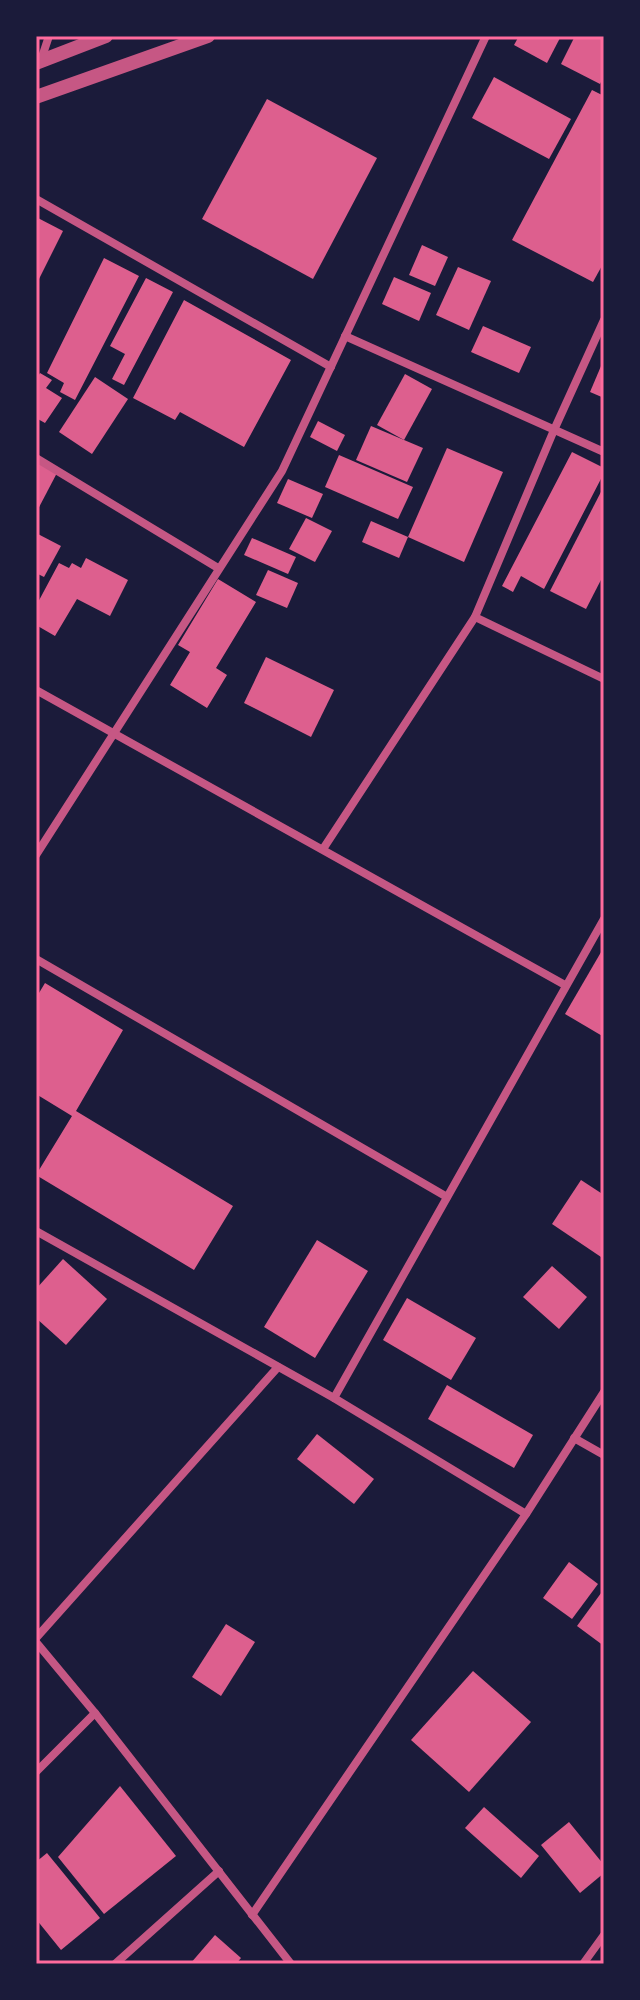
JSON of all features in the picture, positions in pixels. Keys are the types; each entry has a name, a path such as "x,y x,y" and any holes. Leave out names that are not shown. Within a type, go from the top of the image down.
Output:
{"street":[{"path":"36,78 49,36"},
{"path":"39,62 106,36"},
{"path":"36,97 208,36"},
{"path":"36,855 282,471 486,36"},
{"path":"36,199 331,367"},
{"path":"323,849 475,617 604,320"},
{"path":"345,336 604,452"},
{"path":"36,458 218,568"},
{"path":"475,617 604,679"},
{"path":"36,690 565,985"},
{"path":"334,1398 604,920"},
{"path":"36,959 447,1197"},
{"path":"36,1231 334,1398 526,1514"},
{"path":"278,1367 36,1640 291,1964"},
{"path":"252,1915 526,1514 604,1392"},
{"path":"574,1438 604,1455"},
{"path":"36,1772 95,1713"},
{"path":"115,1964 219,1871"},
{"path":"583,1964 604,1935"}],"building":[{"path":"519,36 561,36 547,63 514,45"},
{"path":"575,36 604,36 604,76 600,84 561,64"},
{"path":"494,77 571,119 549,159 472,118"},
{"path":"592,90 604,96 604,262 593,282 512,240"},
{"path":"267,99 377,158 313,279 202,219"},
{"path":"36,217 63,231 36,285"},
{"path":"422,245 448,257 435,286 409,275"},
{"path":"104,258 139,276 75,400 60,392 64,383 47,373"},
{"path":"458,267 491,281 469,330 436,315"},
{"path":"394,277 431,293 419,321 382,304"},
{"path":"146,278 173,292 124,385 112,379 125,354 110,346"},
{"path":"184,300 291,360 244,447 180,412 175,420 133,398"},
{"path":"483,326 531,347 519,373 471,352"},
{"path":"604,359 604,398 590,392"},
{"path":"40,373 52,380 46,388 62,398 45,423 36,418 36,380"},
{"path":"405,374 432,389 404,440 377,425"},
{"path":"95,377 128,399 92,454 59,432"},
{"path":"318,421 345,435 337,451 310,437"},
{"path":"371,426 423,448 407,482 356,460"},
{"path":"447,448 503,472 464,562 408,537"},
{"path":"572,452 604,468 604,473 544,589 521,576 513,592 502,586"},
{"path":"339,455 413,487 398,519 325,487"},
{"path":"36,459 58,471 36,513"},
{"path":"288,479 323,494 312,518 277,503"},
{"path":"604,486 604,574 586,609 550,591"},
{"path":"306,518 332,531 315,562 289,549"},
{"path":"371,521 408,537 399,558 362,542"},
{"path":"36,533 61,546 44,577 36,573"},
{"path":"252,538 296,557 288,574 244,555"},
{"path":"86,558 128,580 110,616 77,599 55,636 36,625 36,606 59,563 69,568 72,563 81,568"},
{"path":"268,570 298,583 287,608 256,595"},
{"path":"218,579 256,602 216,668 227,675 207,708 170,685 190,652 178,645"},
{"path":"266,657 334,690 311,737 244,703"},
{"path":"604,947 604,1037 565,1014"},
{"path":"45,983 123,1030 76,1111 233,1206 194,1270 36,1175 72,1116 36,1094 36,998"},
{"path":"581,1180 604,1195 604,1259 552,1224"},
{"path":"317,1240 368,1271 315,1358 264,1327"},
{"path":"63,1259 107,1299 66,1345 36,1318 36,1289"},
{"path":"552,1266 587,1297 559,1329 523,1297"},
{"path":"407,1298 476,1338 451,1380 383,1340"},
{"path":"447,1385 533,1435 514,1468 428,1419"},
{"path":"317,1434 374,1479 354,1504 297,1459"},
{"path":"569,1562 598,1584 572,1619 543,1598"},
{"path":"604,1589 604,1646 577,1626"},
{"path":"226,1624 255,1642 221,1696 192,1677"},
{"path":"473,1671 531,1722 469,1792 411,1740"},
{"path":"120,1786 176,1856 104,1914 58,1857"},
{"path":"484,1807 539,1856 521,1878 465,1828"},
{"path":"569,1822 604,1865 604,1873 580,1893 541,1845"},
{"path":"47,1853 100,1918 61,1950 36,1919 36,1862"},
{"path":"215,1935 241,1958 236,1964 190,1964"}]}
